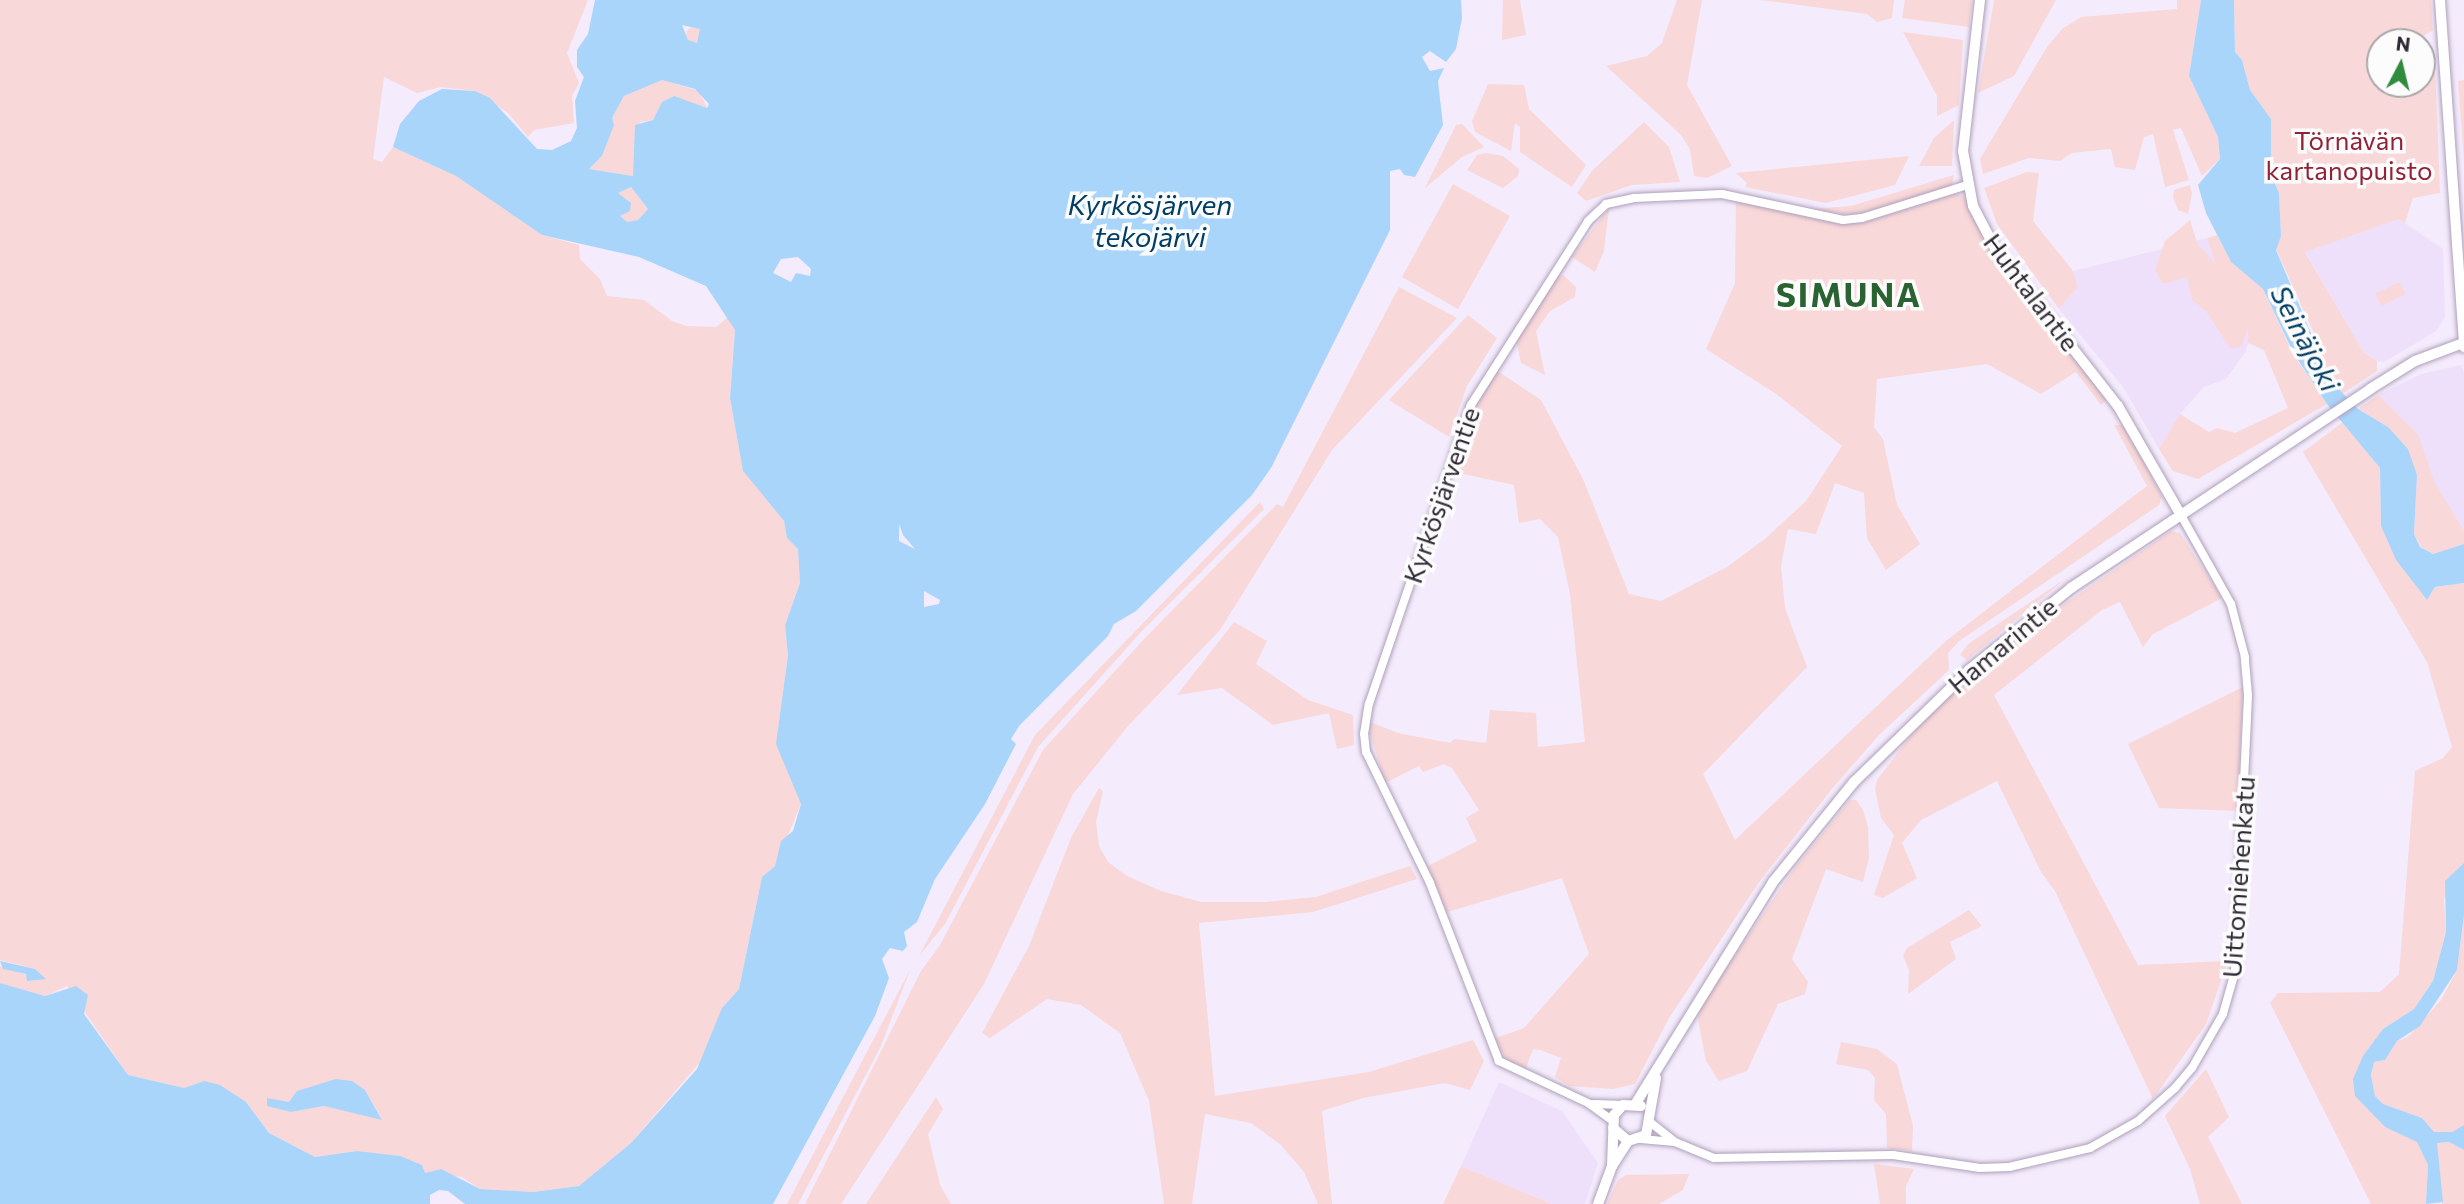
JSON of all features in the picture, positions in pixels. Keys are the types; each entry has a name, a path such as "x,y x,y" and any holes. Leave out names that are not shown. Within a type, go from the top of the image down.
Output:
{"main road":[{"name":"Huhtalantie","path":"1980,0 1964,118 1967,185 1996,250 2118,406 2182,517"},
{"path":"2441,0 2463,345"},
{"name":"Hamarintie","path":"1636,1103 1689,1012 1773,882 1882,753 2010,635 2071,588 2182,517 2370,389 2415,361 2463,345"},
{"name":"Hamarintie","path":"1651,1120 1657,1071"},
{"path":"1598,1204 1612,1166 1628,1141 1641,1139 1651,1120 1636,1103 1623,1105 1613,1125 1612,1166"},
{"path":"1613,1125 1628,1141"}],"street":[{"name":"Kyrkösjärventie","path":"1613,1125 1590,1104 1509,1068 1494,1054 1430,883 1366,752 1364,733 1369,704 1471,405 1588,221 1606,204 1634,198 1722,194 1843,220 1862,218 1967,185"},
{"name":"Uittomiehenkatu","path":"1641,1139 1675,1142 1722,1159 1865,1154 1980,1168 2039,1163 2117,1134 2157,1106 2192,1068 2223,1014 2235,972 2248,675 2231,604 2182,517"},
{"name":"Kyrkösjärventie","path":"1590,1104 1623,1105"},
{"name":"Uittomiehenkatu","path":"1651,1120 1675,1142"}],"shaded area":[{"path":"2399,219 2443,249 2445,317 2436,331 2384,362 2364,353 2305,251"},
{"path":"2207,238 2250,334 2246,351 2226,379 2204,387 2180,414 2159,449 2123,387 2059,309 2078,287 2073,271"},
{"path":"2461,365 2464,373 2464,531 2433,481 2418,434 2378,395 2421,374"},
{"path":"1499,1082 1562,1111 1598,1163 1585,1204 1552,1204 1461,1166"}],"green space":[{"path":"0,0 588,0 567,53 579,83 572,96 574,123 534,130 528,137 508,113 475,91 441,87 417,93 384,77 373,159 382,162 393,147 456,176 542,235 579,245 580,259 600,279 607,296 644,300 672,321 687,326 716,327 728,317 735,330 730,398 743,471 784,521 787,538 798,549 800,583 785,625 788,655 778,730 801,804 775,866 762,877 739,989 722,1008 707,1054 631,1143 579,1186 533,1192 480,1189 462,1177 432,1175 357,1151 315,1157 269,1133 246,1102 204,1081 184,1088 128,1075 67,986 45,996 0,983 0,966 33,977 35,969 0,960","holes":["365,1090 382,1119 324,1106 291,1112 267,1105 272,1100 289,1102"]},
{"path":"1503,0 1520,0 1526,35 1502,40"},
{"path":"1677,0 1702,0 1687,85 1732,166 1707,178 1694,176 1690,149 1681,135 1606,66 1647,56 1662,43"},
{"path":"1761,0 1894,0 1892,18 1877,22 1867,14"},
{"path":"1905,0 1972,0 1969,27 1902,18"},
{"path":"1994,0 2056,0 2014,76 1978,93"},
{"path":"2177,0 2201,0 2189,76 2218,137 2220,159 2202,176 2181,128 2173,130 2189,180 2165,187 2153,134 2144,137 2135,170 2115,167 2111,149 2072,153 2060,161 2029,158 1983,174 1980,159 2047,47 2062,29 2081,17 2177,9"},
{"name":"Törnävän kartanopuisto","path":"2234,0 2431,0 2433,28 2366,28 2366,98 2436,98 2436,92 2440,193 2413,198 2405,223 2399,219 2305,252 2364,353 2377,361 2377,371 2342,394 2323,365 2314,333 2276,249 2281,236 2279,193 2271,175 2271,119 2250,90 2242,60 2235,52"},
{"path":"694,27 700,29 700,41 694,43 688,41 686,35 688,29"},
{"path":"1903,32 1963,40 1959,105 1937,116 1937,96"},
{"path":"662,80 699,91 707,108 699,105 660,112 653,120 640,122 633,176 589,169 602,156 612,118 624,96"},
{"path":"2464,80 2464,162 2458,81"},
{"path":"1488,84 1524,85 1529,109 1586,165 1572,187 1520,152 1520,127 1515,123 1511,151 1475,132 1472,121"},
{"path":"1954,120 1952,166 1919,166 1934,138"},
{"path":"1644,122 1669,147 1680,182 1632,185 1586,201 1577,193 1592,171"},
{"path":"1462,124 1484,147 1462,157 1425,188 1456,125"},
{"path":"1486,153 1503,156 1519,169 1518,176 1503,188 1467,170 1477,155"},
{"path":"1909,156 1895,185 1826,203 1745,187 1747,183 1736,173"},
{"path":"2027,172 2039,173 2033,221 2073,271 2078,287 2059,309 1997,224 1984,188"},
{"path":"1954,175 1952,185 1946,188 1876,210 1849,215 1811,209 1851,206"},
{"path":"1453,184 1510,216 1458,309 1402,277"},
{"path":"2190,185 2192,194 2188,214 2178,210 2173,198 2174,190"},
{"path":"631,187 648,209 638,220 627,222 620,220 618,193"},
{"path":"1956,194 1964,196 1998,262 2108,398 2101,405 2076,372 2041,394 1987,364 1877,379 1874,427 1883,439 1897,505 1920,544 1886,570 1867,538 1864,493 1835,483 1816,534 1788,529 1781,566 1785,608 1807,667 1703,774 1735,840 1947,640 2147,486 2114,425 2124,425 2162,497 2159,505 1959,641 1948,653 1949,670 1879,735 1831,790 1759,882 1669,1018 1635,1084 1613,1089 1569,1086 1555,1077 1561,1058 1541,1050 1533,1049 1526,1068 1508,1061 1493,1039 1524,1028 1589,954 1562,878 1447,912 1428,866 1477,841 1466,818 1479,810 1452,768 1444,764 1423,772 1419,766 1385,783 1370,733 1370,722 1398,733 1450,743 1454,739 1486,743 1490,710 1536,713 1538,747 1585,742 1570,594 1558,537 1540,519 1519,523 1514,485 1454,472 1479,397 1494,372 1499,372 1541,400 1583,479 1629,594 1661,601 1727,567 1765,539 1806,501 1842,446 1776,394 1706,349 1735,283 1736,198 1840,224 1865,222"},
{"path":"1609,208 1604,251 1595,272 1572,257"},
{"path":"2190,220 2198,245 2216,264 2207,238 2217,235 2231,262 2263,289 2293,354 2327,404 2198,479 2173,471 2159,449 2180,414 2209,432 2217,428 2235,433 2288,408 2264,350 2248,343 2248,328 2241,347 2230,348 2206,311 2192,300 2187,277 2163,284 2155,270 2165,241"},
{"path":"1563,275 1576,287 1575,297 1550,311 1536,331 1545,375 1521,363 1516,340 1557,277"},
{"path":"2399,282 2406,294 2381,306 2375,294"},
{"path":"1399,287 1457,318 1332,450 1220,630 1128,726 1073,794 984,984 841,1204 805,1204 921,971 940,945 1043,750 1146,637 1277,504 1283,507"},
{"path":"1468,315 1497,338 1467,386 1449,437 1389,400"},
{"path":"2378,395 2418,434 2434,481 2464,531 2464,544 2433,554 2421,547 2414,534 2417,475 2388,427 2358,409"},
{"path":"2343,422 2380,468 2381,526 2396,560 2427,600 2435,587 2464,583 2464,863 2444,899 2446,932 2433,981 2414,1009 2383,1029 2355,1096 2385,1127 2417,1141 2428,1165 2426,1204 2371,1204 2270,1003 2278,993 2380,992 2399,974 2415,771 2443,758 2452,747 2427,662 2303,452"},
{"path":"1260,502 1264,509 1141,632 1038,747 945,924 919,956 1035,735"},
{"path":"2171,531 2180,533 2222,598 2153,634 2143,647 2120,602 2102,610 1994,695 2138,965 2228,961 2206,1024 2153,1099 2055,891 2041,872 1997,781 1921,820 1902,843 1917,878 1883,898 1874,895 1894,835 1881,818 1875,789 1877,780 1916,729 1950,696 2053,612"},
{"path":"2065,579 1967,660 1960,655 1968,644"},
{"path":"1234,622 1267,641 1256,664 1308,700 1353,715 1354,745 1337,749 1329,713 1273,725 1222,688 1177,695"},
{"path":"2243,687 2237,811 2159,808 2128,744"},
{"path":"1099,788 1103,791 1096,822 1099,846 1108,862 1127,876 1161,891 1201,902 1266,902 1316,897 1410,866 1417,879 1313,912 1199,923 1215,1096 1369,1072 1473,1040 1484,1061 1470,1090 1445,1083 1363,1098 1322,1111 1332,1204 1318,1204 1304,1172 1281,1145 1251,1123 1205,1114 1192,1204 1164,1204 1149,1101 1120,1033 1081,1005 1047,999 990,1038 982,1033 1029,946 1071,838"},
{"path":"1850,800 1856,800 1863,810 1868,827 1869,858 1863,882 1826,869 1792,959 1808,982 1805,994 1778,1004 1747,1071 1719,1081 1706,1061 1698,1019 1701,1005 1796,866"},
{"path":"1969,910 1982,926 1950,942 1956,959 1908,994 1909,970 1903,956 1907,948"},
{"path":"2464,915 2464,1125 2452,1132 2434,1132 2422,1118 2383,1104 2375,1096 2371,1075 2374,1062 2385,1060 2397,1041 2408,1037 2441,1000 2457,970"},
{"path":"910,970 881,1046 798,1204 787,1204"},
{"path":"1841,1042 1877,1049 1897,1064 1913,1126 1912,1151 1887,1148 1886,1114 1874,1100 1875,1078 1868,1070 1836,1064"},
{"path":"2206,1069 2229,1117 2208,1137 2242,1204 2200,1204 2190,1169 2165,1116"},
{"path":"936,1097 943,1109 928,1134 940,1185 951,1204 866,1204"},
{"path":"2449,1142 2464,1150 2464,1204 2442,1204 2436,1143"},
{"path":"1874,1164 1914,1169 1906,1186 1906,1204 1880,1204"},
{"path":"1461,1166 1552,1204 1443,1204"},
{"path":"1689,1174 1683,1190 1659,1204 1607,1204 1618,1180 1626,1175"}],"water":[{"name":"Kyrkösjärven tekojärvi","path":"595,0 1461,0 1462,18 1456,49 1446,62 1430,51 1422,57 1430,71 1444,68 1438,81 1443,125 1415,177 1404,175 1400,169 1390,171 1390,230 1271,468 1252,495 1136,611 1114,624 1108,636 1019,726 1011,739 1016,744 985,804 935,879 917,922 904,932 907,946 903,951 890,948 882,959 889,978 875,1016 773,1204 465,1204 448,1191 439,1190 430,1195 430,1204 0,1204 0,983 45,996 76,986 88,995 84,1014 128,1075 184,1088 204,1081 220,1085 246,1102 269,1133 315,1157 357,1151 400,1156 422,1165 425,1173 441,1169 480,1189 533,1192 579,1186 631,1143 697,1069 722,1008 739,989 762,877 775,866 781,841 793,831 801,804 776,744 788,655 785,625 800,583 798,549 787,538 784,521 743,471 730,398 735,330 706,286 639,257 542,235 456,176 393,147 400,124 419,101 442,89 475,91 490,98 537,149 552,150 571,141 577,128 575,101 584,77 577,67 577,50 588,34","holes":["682,25 700,29 697,43 688,40","662,80 695,89 709,104 707,108 674,96 662,102 653,120 635,125 633,176 589,169 602,156 614,125 612,118 624,96","631,187 648,209 638,220 627,222 620,216 630,211 631,203 618,193","798,257 811,269 810,276 796,273 791,282 773,273 781,259","899,524 903,535 915,549 899,541","924,591 940,600 939,604 924,607"]},
{"name":"Seinäjoki","path":"2201,0 2234,0 2235,52 2242,60 2250,90 2271,119 2271,175 2279,193 2281,236 2276,250 2331,381 2358,409 2388,427 2408,449 2417,475 2414,534 2420,547 2433,554 2464,544 2464,583 2435,587 2427,600 2396,560 2381,526 2380,468 2327,404 2294,354 2263,289 2231,262 2206,213 2198,185 2220,159 2218,137 2189,76"},
{"path":"2464,863 2464,915 2457,970 2420,1026 2397,1041 2385,1060 2374,1062 2371,1075 2375,1096 2383,1104 2422,1118 2434,1132 2452,1132 2464,1125 2464,1150 2449,1142 2437,1143 2443,1202 2426,1204 2428,1165 2417,1142 2385,1127 2355,1096 2353,1079 2363,1056 2383,1029 2414,1009 2433,981 2446,932 2445,881"},
{"path":"0,961 35,969 46,979 27,981 26,974 3,969"},
{"path":"336,1079 352,1081 365,1090 382,1120 324,1106 291,1112 267,1106 267,1098 289,1102 297,1091"}],"district":[{"name":"SIMUNA","path":"1849,294"}]}
